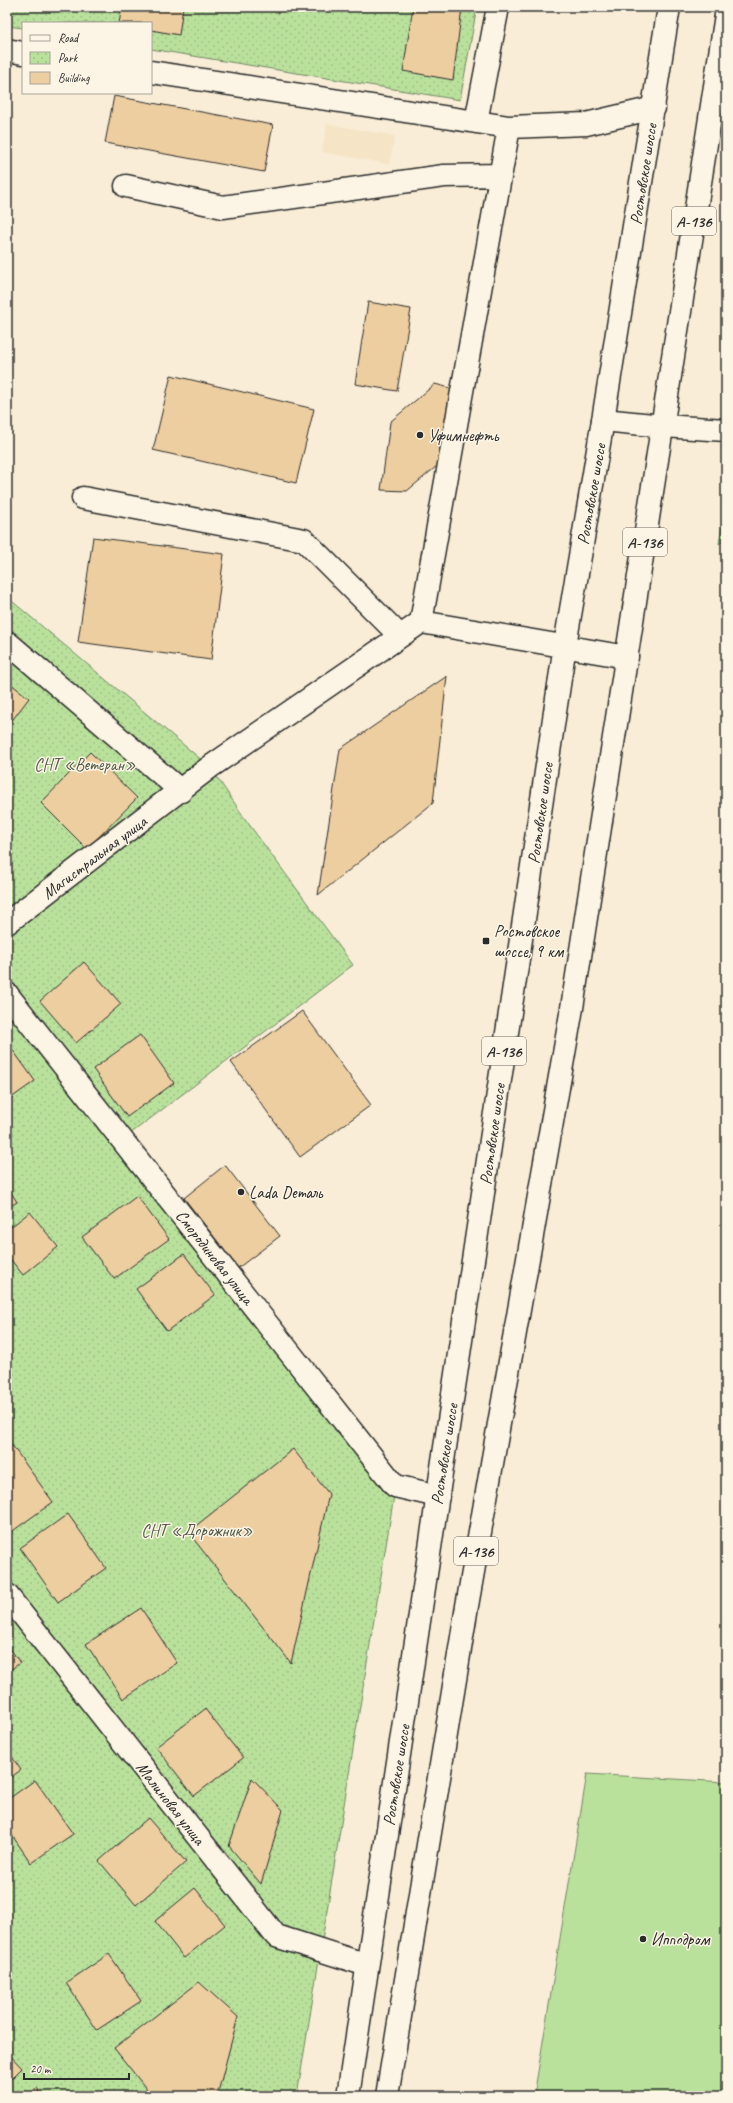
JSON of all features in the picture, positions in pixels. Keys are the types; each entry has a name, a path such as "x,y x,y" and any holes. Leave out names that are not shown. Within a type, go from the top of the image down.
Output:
{"main road":[{"path":"476,122 498,7"},
{"name":"Ростовское шоссе","path":"348,2096 565,645 654,108 669,7"},
{"name":"А-136","path":"387,2096 467,1606 551,1122 557,1103 726,15"},
{"path":"7,50 22,53"},
{"path":"152,72 509,127 586,124 654,108"},
{"path":"509,127 421,622 565,645 627,657"},
{"path":"126,186 222,207 297,195 444,176 500,175"},
{"path":"603,420 726,430"},
{"path":"83,498 304,540 400,636"},
{"name":"Магистральная улица","path":"7,923 181,791 210,767 421,622"},
{"path":"7,642 181,791"},
{"name":"Смородиновая улица","path":"7,994 395,1486 438,1496"},
{"name":"Малиновая улица","path":"7,1595 276,1936 367,1966"}],"shaded area":[{"path":"327,124 395,136 389,164 322,152"}],"green space":[{"path":"7,7 477,7 460,100 152,49 152,22 22,22 22,28 7,26"},
{"path":"726,502 726,539 719,544"},
{"name":"СНТ «Дорожник»","path":"7,597 210,767 248,823 353,965 130,1134 397,1477 297,2096 7,2096"},
{"name":"Ипподром","path":"587,1774 726,1782 726,2096 534,2096"}],"building":[{"path":"122,7 183,7 179,35 152,30 152,22 119,22"},
{"path":"413,7 462,7 453,80 403,71"},
{"path":"114,96 273,125 264,172 105,143"},
{"path":"368,302 411,309 397,391 355,384"},
{"path":"171,375 314,409 296,483 153,450"},
{"path":"435,384 457,390 449,456 407,491 381,490 390,422"},
{"path":"93,537 224,554 211,660 78,642"},
{"path":"447,676 433,803 318,895 340,749"},
{"path":"7,681 29,698 7,727"},
{"path":"90,752 137,798 87,849 41,803"},
{"path":"84,962 121,1004 76,1043 40,1001"},
{"path":"302,1011 371,1105 300,1157 231,1062"},
{"path":"140,1035 174,1083 127,1117 93,1069"},
{"path":"7,1042 35,1081 7,1101"},
{"path":"225,1165 280,1236 238,1268 184,1198"},
{"path":"7,1186 17,1202 7,1208"},
{"path":"137,1196 169,1239 114,1279 82,1237"},
{"path":"30,1212 58,1247 23,1275 7,1255 7,1230"},
{"path":"184,1254 215,1295 167,1331 136,1289"},
{"path":"11,1444 53,1502 7,1535 7,1446"},
{"path":"293,1449 329,1494 291,1663 188,1532"},
{"path":"68,1514 106,1568 58,1602 20,1548"},
{"path":"141,1608 177,1663 123,1699 86,1644"},
{"path":"7,1644 20,1663 7,1672"},
{"path":"205,1709 243,1758 194,1796 156,1747"},
{"path":"7,1750 21,1770 7,1780"},
{"path":"252,1778 283,1810 261,1884 229,1846"},
{"path":"35,1780 73,1834 31,1863 7,1828 7,1800"},
{"path":"148,1818 186,1862 136,1905 99,1861"},
{"path":"195,1888 225,1925 184,1958 155,1921"},
{"path":"109,1954 141,2001 97,2030 66,1983"},
{"path":"199,1982 238,2017 217,2096 152,2096 114,2048"},
{"path":"7,2052 22,2068 7,2083"},
{"path":"37,2088 43,2096 27,2096"}],"place":[{"name":"Уфимнефть","path":"420,435"},
{"name":"Ростовское шоссе, 9 км","path":"486,941"},
{"name":"Lada Dеталь","path":"241,1192"},
{"name":"Ипподром","path":"643,1939"}],"park label":[{"name":"СНТ «Ветеран»","path":"85,764"}]}
